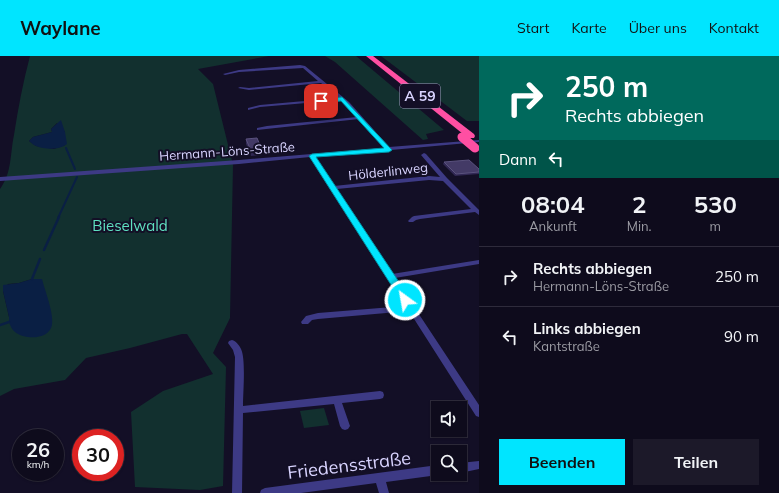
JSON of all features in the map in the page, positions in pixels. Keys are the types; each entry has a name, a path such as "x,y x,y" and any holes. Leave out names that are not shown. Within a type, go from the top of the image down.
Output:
{"highway":[{"name":"A 59","path":"362,56 462,137 478,145"},
{"name":"A 59","path":"369,56 471,136 478,145"}],"street":[{"path":"225,74 258,69 304,67 342,99 389,150"},
{"path":"240,88 249,89 321,82"},
{"path":"250,109 260,106 342,99"},
{"path":"259,129 360,118"},
{"name":"Hermann-Löns-Straße","path":"0,179 389,150 478,145"},
{"name":"Hölderlinweg","path":"424,155 444,179 478,212"},
{"path":"312,156 479,413"},
{"name":"Hölderlinweg","path":"334,188 429,178 444,179"},
{"path":"411,222 414,218 420,217 478,212"},
{"path":"391,276 479,262"},
{"path":"305,322 309,318 318,316 411,308"},
{"path":"232,343 237,349 239,357 237,493"},
{"path":"238,410 380,395"},
{"path":"337,400 346,426"},
{"path":"467,467 478,466"},
{"name":"Friedensstraße","path":"265,493 431,471"},
{"path":"380,478 384,493"}],"green space":[{"name":"Bieselwald","path":"30,56 269,56 198,69 213,84 233,165 230,318 213,353 226,367 223,486 200,490 135,487 131,412 163,391 213,374 187,334 86,358 65,380 14,389 0,396 0,189 9,170 19,105","holes":["57,123 65,132 65,145 54,149 36,146 29,141 33,137 52,132 51,129","32,279 42,279 9,322 3,291 8,284 19,283"]},
{"path":"325,56 356,56 444,130 426,134 428,139 423,140 335,62"},
{"path":"381,56 479,56 479,121 467,121"},
{"path":"324,408 329,425 304,428 300,411"}],"water":[{"path":"61,120 67,144 64,146 48,149 33,145 29,141 33,137 52,132 51,129"},
{"path":"32,279 42,279 51,308 52,320 50,330 42,336 36,337 19,335 11,327 3,291 3,285 19,283"}],"building":[{"path":"257,138 262,150 251,151 246,139"},
{"path":"469,160 479,169 479,172 456,174 444,162"}],"waterway":[{"path":"66,148 75,169"},
{"path":"58,218 77,177"},
{"path":"44,250 59,217"},
{"path":"32,279 40,259"},
{"path":"0,325 9,322"}],"route":[{"path":"321,101 342,99 389,150 312,156 405,300"}]}
